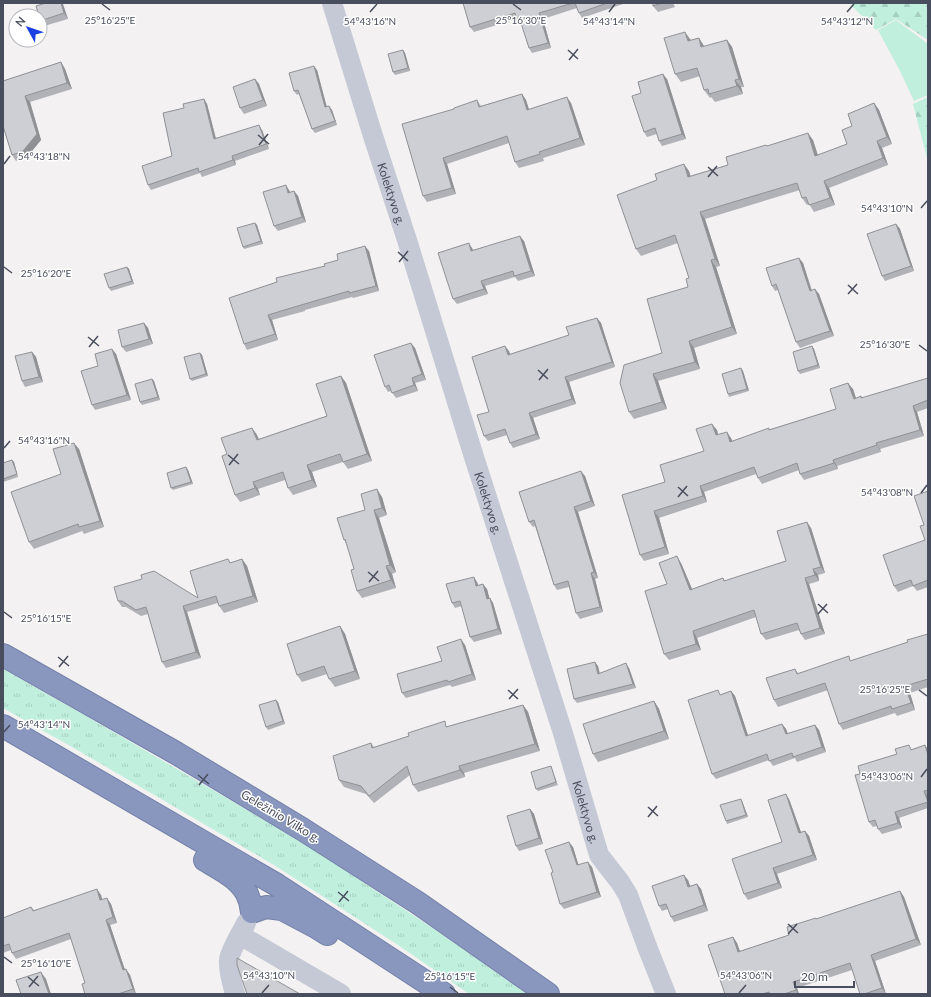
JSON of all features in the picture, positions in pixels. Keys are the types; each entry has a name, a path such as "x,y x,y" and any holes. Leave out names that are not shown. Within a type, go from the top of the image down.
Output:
{"highway":[{"name":"Geležinio Vilko g.","path":"3,655 176,753 302,829 418,903 548,994"},
{"path":"3,726 277,884 444,994"},
{"path":"134,802 172,840 230,875 242,886 249,898 252,912 266,907 282,908 316,927 351,950 401,966"}],"street":[{"name":"Kolektyvo g.","path":"332,3 474,457 562,730 599,855 628,895 666,994"},
{"path":"236,994 231,979 229,960 240,934 252,912"},
{"path":"240,934 341,994"}],"green space":[{"path":"849,3 928,3 928,40 896,19 876,30"},
{"path":"896,20 928,44 928,95 914,101 878,30"},
{"path":"928,97 928,162 913,104"},
{"path":"3,669 305,844 440,933 527,994 469,994 398,945 274,865 3,708"}],"building":[{"path":"46,3 61,3 64,13 48,18 48,8 37,8 36,6"},
{"path":"463,3 573,3 539,13 548,43 529,48 520,20 517,21 515,13 470,27"},
{"path":"575,3 607,3 579,13"},
{"path":"653,3 662,3 653,6"},
{"path":"685,32 688,41 699,38 701,47 727,40 739,79 735,80 737,86 709,94 708,89 704,90 697,68 675,74 664,38"},
{"path":"403,50 408,68 393,72 388,54"},
{"path":"61,62 67,83 25,96 37,134 23,151 12,155 3,126 3,81"},
{"path":"314,66 325,107 329,106 335,121 312,129 298,90 294,91 289,73"},
{"path":"663,74 682,134 659,141 655,128 644,132 632,96 641,93 638,82"},
{"path":"255,79 263,100 240,108 233,87"},
{"path":"522,94 527,110 567,97 580,138 515,162 507,136 443,158 452,188 423,196 402,124 454,109 477,100 479,107"},
{"path":"204,99 214,139 259,125 266,144 232,156 233,160 199,172 198,168 148,185 142,166 172,156 163,113 184,108 183,104"},
{"path":"874,103 887,137 877,141 883,158 824,181 830,198 809,205 806,197 802,198 797,183 700,212 715,259 711,260 732,327 689,341 695,362 653,374 662,402 629,412 620,383 624,365 662,353 647,299 688,287 686,279 689,278 675,235 636,249 617,195 657,180 655,174 684,164 688,177 728,165 726,157 808,133 815,156 847,144 842,130 852,126 848,114"},
{"path":"286,185 288,193 294,191 302,217 274,226 263,192"},
{"path":"255,223 261,241 243,247 237,228"},
{"path":"896,224 911,266 882,276 867,234"},
{"path":"520,236 531,271 514,276 513,271 481,281 484,289 453,299 438,253 469,243 471,251"},
{"path":"365,246 376,286 349,293 349,291 268,315 275,334 244,344 229,298 277,282 276,278 325,266 324,264 338,260 337,254"},
{"path":"799,258 810,291 815,289 830,331 796,342 776,284 772,286 766,268"},
{"path":"127,267 132,281 109,288 104,274"},
{"path":"597,318 612,362 565,377 572,399 529,413 536,434 510,443 505,429 484,436 477,415 489,412 472,357 505,346 508,355 569,335 566,327"},
{"path":"144,323 149,339 122,347 118,330"},
{"path":"411,343 422,374 412,378 414,385 392,393 389,385 385,387 374,355"},
{"path":"812,346 818,365 798,371 793,352"},
{"path":"112,349 127,395 92,405 81,371 98,366 95,354"},
{"path":"32,352 39,377 22,381 15,356"},
{"path":"200,353 206,374 190,379 184,357"},
{"path":"741,368 747,389 728,394 722,374"},
{"path":"341,376 367,454 343,462 340,454 307,465 312,480 288,488 283,472 253,482 255,488 235,495 222,456 227,454 221,438 252,428 257,440 327,416 316,384"},
{"path":"928,378 928,400 913,406 920,430 876,443 877,445 833,460 834,463 800,474 797,463 758,478 754,467 700,486 703,496 654,511 665,547 640,555 622,495 665,482 660,465 704,451 696,429 712,424 716,435 727,432 730,442 769,428 769,430 836,409 830,389 848,383 854,399"},
{"path":"152,379 158,397 140,402 135,384"},
{"path":"74,443 100,521 79,527 78,524 29,542 11,492 61,474 53,449"},
{"path":"12,460 17,474 3,479 3,463"},
{"path":"186,467 191,482 171,488 167,473"},
{"path":"581,471 591,501 574,507 594,572 591,573 600,607 576,613 568,581 554,585 534,520 529,522 519,492"},
{"path":"377,489 382,508 374,510 390,565 386,566 391,580 357,591 351,570 354,569 337,518 365,510 361,494"},
{"path":"928,491 928,580 913,586 911,580 894,586 883,555 925,540 920,526 924,525 914,496"},
{"path":"807,522 821,567 813,569 815,575 805,578 820,628 801,634 797,623 761,634 754,610 693,631 696,644 664,654 645,591 667,584 659,563 677,556 690,590 723,578 724,581 786,561 777,531"},
{"path":"228,559 230,563 242,559 253,596 219,606 216,596 183,606 196,652 162,662 146,607 136,610 122,601 118,601 114,587 142,579 141,575 154,571 198,598 190,571"},
{"path":"474,577 476,586 483,584 487,599 490,598 498,629 470,637 460,601 452,603 446,584"},
{"path":"340,626 355,671 329,679 324,666 297,675 287,644"},
{"path":"928,634 928,679 905,686 911,703 892,709 891,706 839,724 825,683 774,700 766,678 795,669 797,674 849,656 850,661"},
{"path":"461,639 472,674 448,682 447,680 402,693 397,674 442,661 437,647"},
{"path":"595,662 598,674 626,663 633,684 574,699 567,669"},
{"path":"718,690 720,695 731,691 746,736 782,724 786,734 815,725 822,747 793,757 792,753 769,761 767,754 712,774 688,700"},
{"path":"276,700 283,721 266,727 259,705"},
{"path":"654,701 664,731 593,754 583,724"},
{"path":"523,705 535,744 459,766 460,770 413,785 407,766 369,796 361,786 339,780 333,756 371,743 372,748 409,736 408,733 445,721 446,727"},
{"path":"909,745 911,750 925,745 928,755 928,790 924,791 928,802 895,812 898,823 878,829 875,820 869,822 855,775 860,774 858,766 897,754 895,749"},
{"path":"551,766 556,782 536,789 531,772"},
{"path":"786,794 799,833 805,831 813,855 773,868 778,883 744,894 732,859 782,842 768,800"},
{"path":"741,799 746,815 726,821 720,805"},
{"path":"530,809 539,838 516,846 507,816"},
{"path":"569,842 577,865 588,862 597,892 560,904 551,873 553,872 545,850"},
{"path":"684,875 688,887 697,884 704,905 671,917 666,904 659,906 652,886"},
{"path":"97,889 100,900 107,898 113,917 106,920 123,970 126,969 133,989 118,994 85,994 82,984 85,983 69,933 12,953 9,944 3,946 3,918 31,907 33,911"},
{"path":"900,891 916,939 871,955 882,988 860,994 850,963 793,982 796,990 784,994 770,994 769,992 762,994 725,994 708,945 733,937 738,952 789,935 787,927"},
{"path":"237,958 300,994 247,994 237,965"},
{"path":"41,972 49,994 21,994 16,980"}]}
